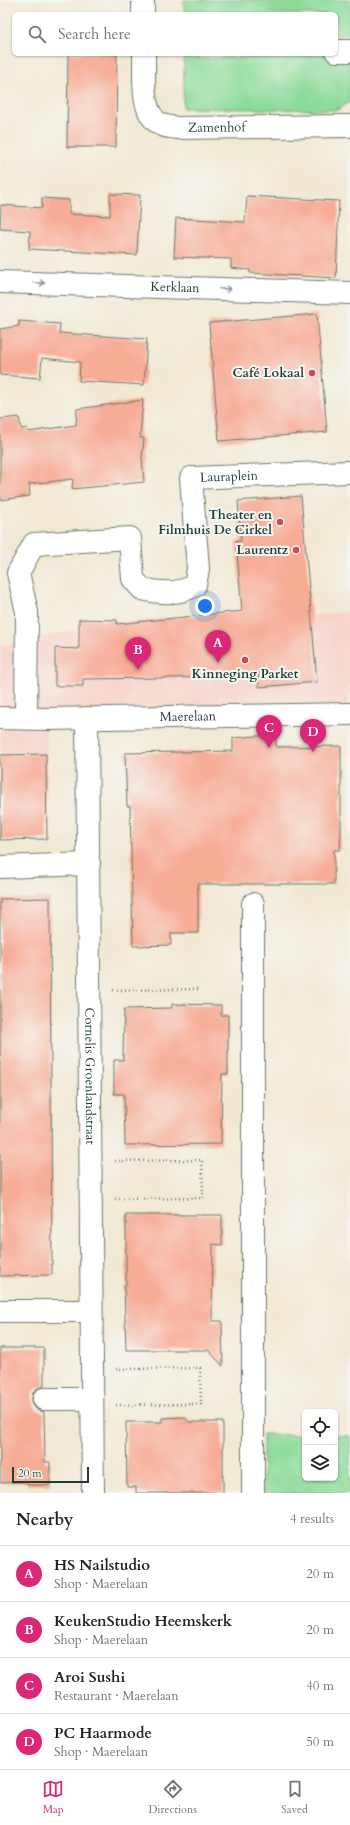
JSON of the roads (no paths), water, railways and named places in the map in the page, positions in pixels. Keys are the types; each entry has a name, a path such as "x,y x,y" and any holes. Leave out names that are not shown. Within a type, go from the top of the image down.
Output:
{"street":[{"path":"143,0 144,12"},
{"path":"338,51 350,51"},
{"name":"Zamenhof","path":"144,56 146,104 151,116 162,125 177,128 350,126"},
{"name":"Kerklaan","path":"0,282 350,293"},
{"name":"Lauraplein","path":"26,717 27,612 18,573 34,544 130,538 133,579 142,590 158,592 187,591 195,585 198,569 191,478 350,472"},
{"name":"Maerelaan","path":"0,718 350,714"},
{"name":"Cornelis Groenlandstraat","path":"87,718 90,864 89,990 93,1493"},
{"path":"0,867 90,864"},
{"path":"253,904 253,1493"},
{"path":"0,1310 91,1311"},
{"path":"44,1399 92,1402"}],"place":[{"name":"Café Lokaal","path":"312,373"},
{"name":"Theater en Filmhuis De Cirkel","path":"280,522"},
{"name":"Laurentz","path":"296,550"},
{"name":"Kinneging Parket","path":"245,660"},
{"name":"HS Nailstudio","path":"218,663"},
{"name":"KeukenStudio Heemskerk","path":"138,670"},
{"name":"Aroi Sushi","path":"269,748"},
{"name":"PC Haarmode","path":"313,752"}]}
